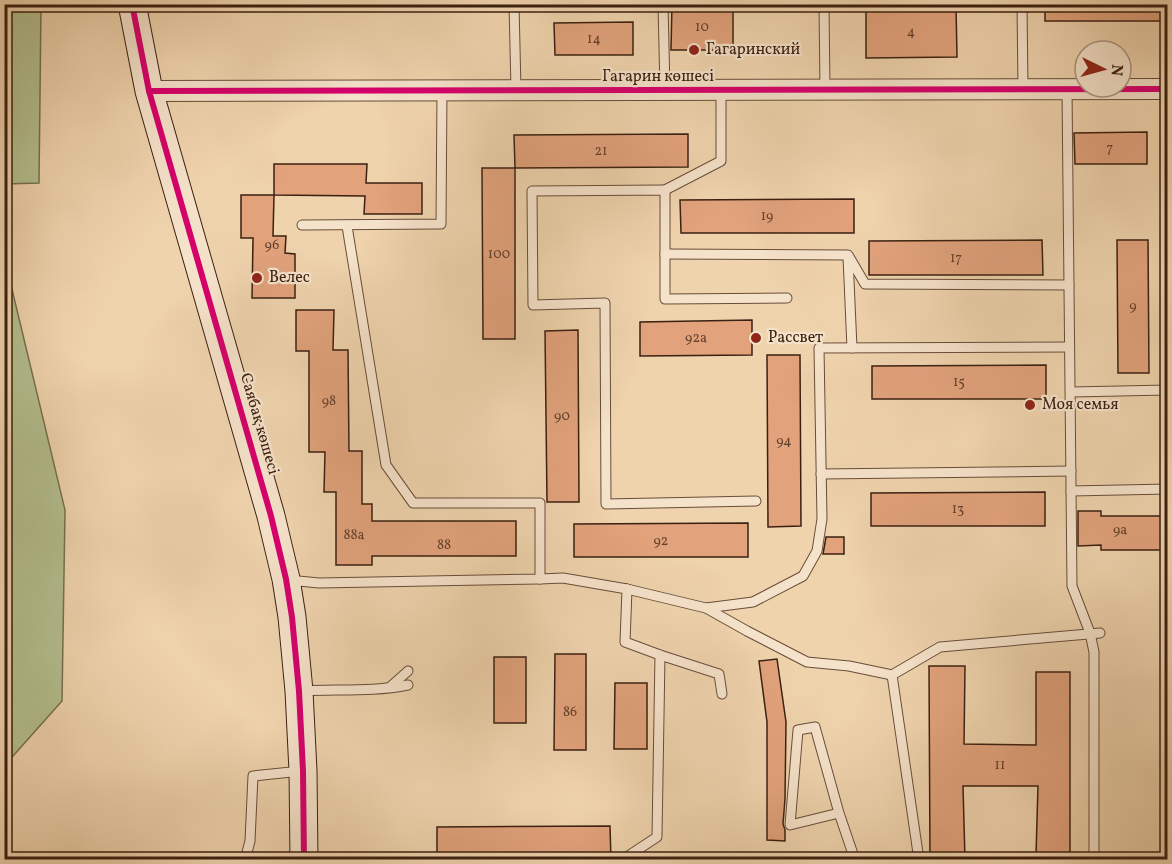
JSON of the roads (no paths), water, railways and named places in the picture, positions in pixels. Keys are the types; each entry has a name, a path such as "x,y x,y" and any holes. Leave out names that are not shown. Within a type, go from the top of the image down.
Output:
{"street":[{"name":"Саябақ көшесі","path":"132,4 149,91 271,516 286,579 299,691 304,860"},
{"name":"Гагарин көшесі","path":"149,91 1167,89"}],"lane":[{"path":"514,4 516,90"},
{"path":"663,4 665,90"},
{"path":"824,4 825,90"},
{"path":"1022,4 1023,89"},
{"path":"1067,89 1072,586 1095,633 1094,860"},
{"path":"302,225 441,224 442,90"},
{"path":"721,90 721,161 665,190 532,191 533,305 605,303 606,504 756,501"},
{"path":"665,190 665,299 787,298"},
{"path":"347,226 386,465 413,503 540,503 540,579"},
{"path":"665,254 848,255"},
{"path":"848,255 865,284 1068,285"},
{"path":"848,255 852,348"},
{"path":"706,608 753,602 803,576 817,551 822,519 819,348 1070,347"},
{"path":"1071,392 1167,390"},
{"path":"821,474 1071,471"},
{"path":"1071,491 1167,489"},
{"path":"286,579 319,583 563,578 627,589 706,608 807,662 849,666 892,675 940,647 1095,633"},
{"path":"627,589 625,642 719,674 722,694"},
{"path":"622,860 657,837 660,655"},
{"path":"388,689 408,671"},
{"path":"892,675 919,860"},
{"path":"299,691 388,689 408,685"},
{"path":"839,813 790,825 798,730 815,727 855,860"},
{"path":"245,860 250,841 254,776 303,771"}],"place":[{"name":"Гагаринский","path":"694,50"},
{"name":"Велес","path":"257,278"},
{"name":"Рассвет","path":"756,338"},
{"name":"Моя семья","path":"1030,405"}]}
